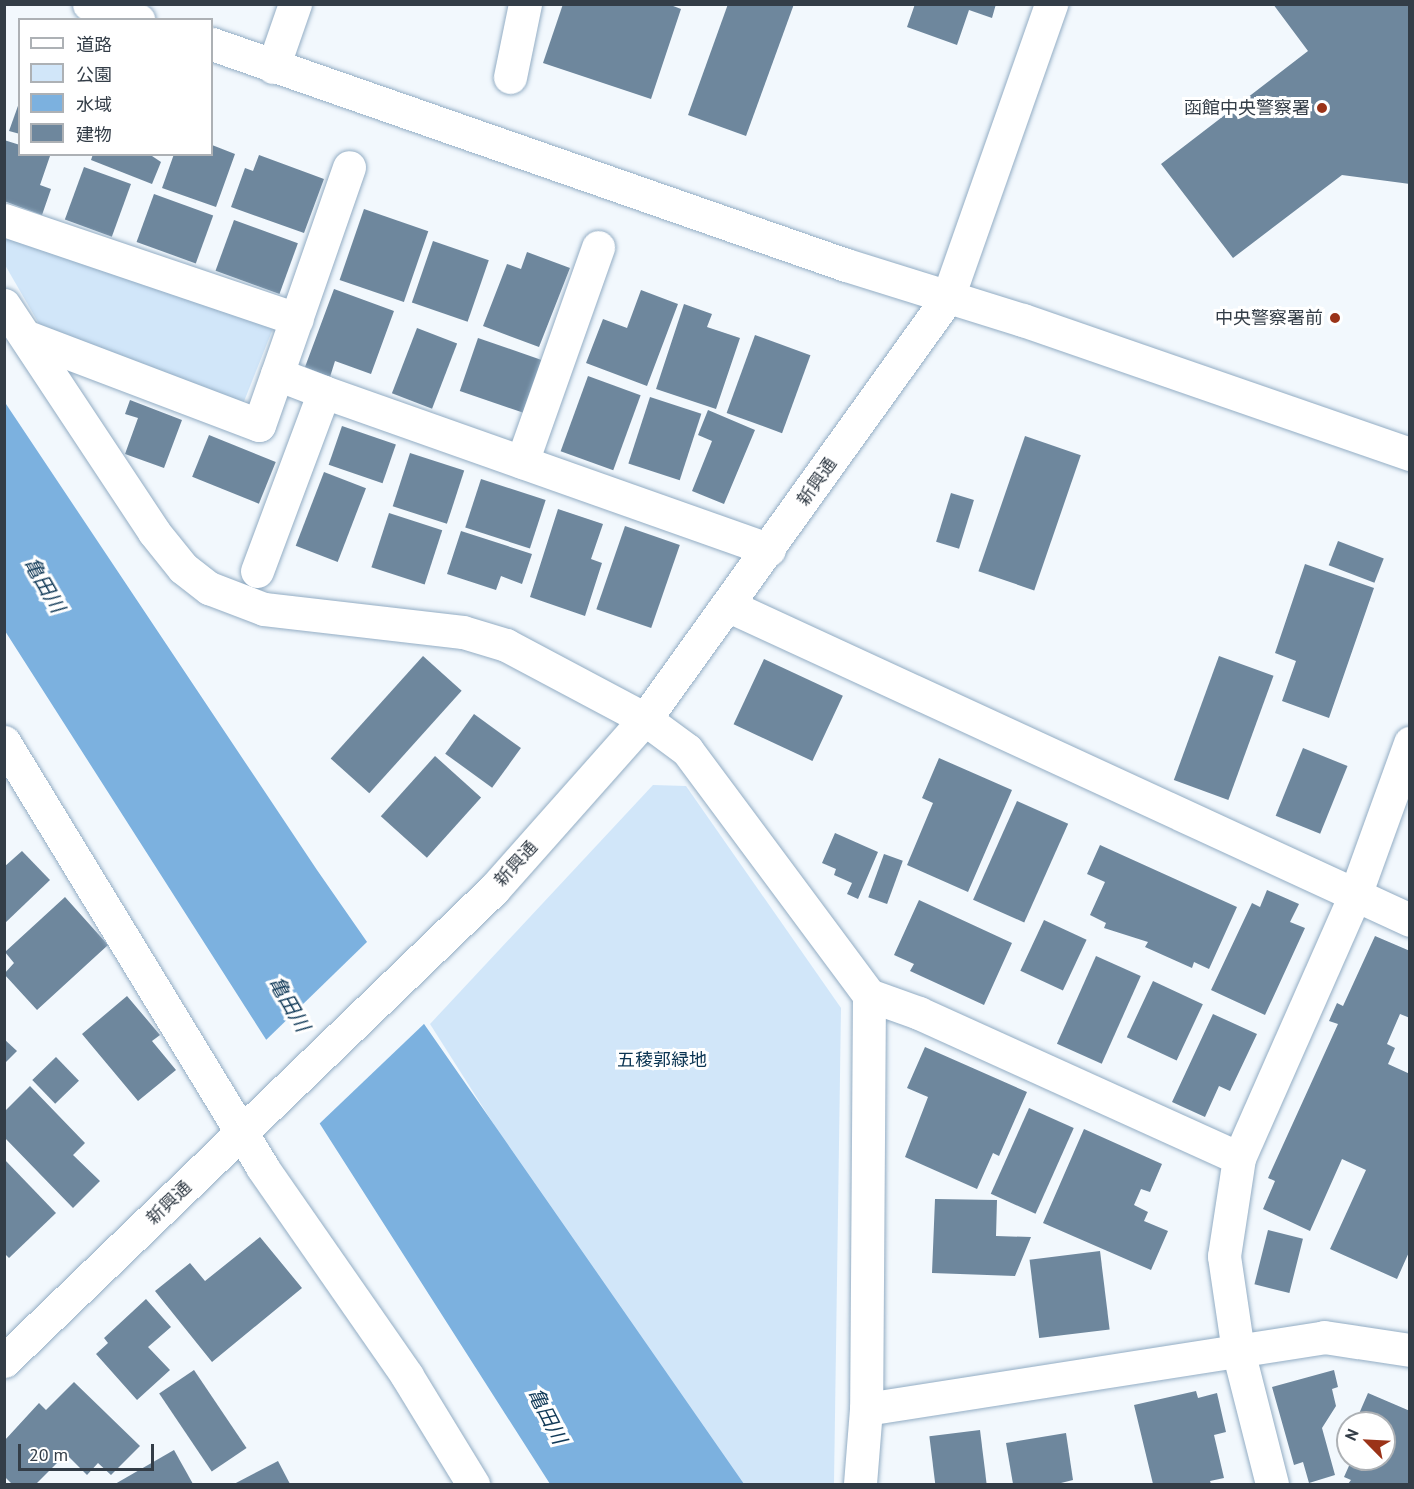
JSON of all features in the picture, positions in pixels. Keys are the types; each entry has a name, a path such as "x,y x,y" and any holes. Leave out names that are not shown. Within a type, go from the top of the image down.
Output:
{"street":[{"path":"89,4 132,18"},
{"path":"273,67 295,4"},
{"path":"510,77 525,4"},
{"name":"新興通","path":"4,1360 494,889 645,719 729,606 948,297 1051,4"},
{"path":"213,44 273,67 1410,454"},
{"path":"259,425 349,166"},
{"path":"4,220 297,319"},
{"path":"522,462 598,247"},
{"path":"4,305 154,532 183,568 209,588 264,609 463,632 536,660 645,719 687,750 869,995 918,1013 1239,1158"},
{"path":"27,337 304,442"},
{"path":"277,374 769,550"},
{"path":"257,570 324,392"},
{"path":"729,606 1410,920"},
{"path":"4,742 250,1125 262,1167 407,1376 473,1485"},
{"path":"1272,1485 1238,1352 1224,1256 1239,1158 1355,895 1410,743"},
{"path":"4,786 42,801"},
{"path":"860,1485 866,1409 869,995"},
{"path":"866,1409 1324,1338 1410,1350"}],"green space":[{"path":"4,237 274,326 243,404 42,329 5,265"},
{"name":"五稜郭緑地","path":"653,785 686,786 841,1008 834,1484 722,1484 430,1024"}],"water":[{"name":"亀田川","path":"4,401 317,870 744,1484 550,1484 5,631"}],"pier":[{"path":"369,940 426,1022 318,1125 265,1041"}],"building":[{"path":"563,4 668,4 681,9 651,99 543,63"},
{"path":"728,4 794,4 746,136 688,115"},
{"path":"915,4 996,4 992,18 969,10 957,45 907,27"},
{"name":"函館中央警察署","path":"1273,4 1410,4 1410,184 1342,175 1233,258 1161,164 1308,51"},
{"path":"18,106 18,133 9,131"},
{"path":"4,140 18,144 18,156 50,156 40,185 51,189 42,215 4,201"},
{"path":"213,145 235,154 216,207 162,188 173,156 213,156"},
{"path":"259,155 324,179 304,233 231,207 245,168 253,171"},
{"path":"92,156 152,156 161,162 152,184 91,160"},
{"path":"84,167 131,184 112,237 65,220"},
{"path":"154,194 213,216 196,263 137,242"},
{"path":"364,209 428,231 404,302 340,280"},
{"path":"234,220 298,243 279,294 216,271"},
{"path":"433,241 489,260 468,322 412,302"},
{"path":"527,252 570,268 539,347 483,326 507,264 521,269"},
{"path":"334,289 394,311 371,374 335,361 330,377 305,367"},
{"path":"641,290 678,304 647,386 586,363 603,319 627,328"},
{"path":"684,304 712,314 707,327 740,338 716,409 656,389"},
{"path":"417,328 457,343 432,409 392,393"},
{"path":"755,335 810,355 782,433 727,413"},
{"path":"478,338 542,360 524,413 460,391"},
{"path":"588,376 641,395 613,470 561,451"},
{"path":"650,397 701,414 680,480 628,464"},
{"path":"130,400 182,420 164,468 125,454 138,418 125,414"},
{"path":"708,410 755,430 724,504 692,491 712,441 698,435"},
{"path":"342,426 396,445 383,483 329,465"},
{"path":"209,435 276,462 259,504 192,477"},
{"path":"1025,436 1081,455 1034,590 978,571"},
{"path":"410,453 464,471 447,524 393,506"},
{"path":"324,472 366,488 338,562 296,546"},
{"path":"481,479 546,500 530,549 465,528"},
{"path":"951,493 974,500 959,549 936,542"},
{"path":"558,509 603,524 591,559 602,563 585,616 530,597"},
{"path":"389,513 442,530 425,585 371,567"},
{"path":"625,526 680,545 651,628 596,609"},
{"path":"461,531 532,554 522,584 501,576 496,590 447,574"},
{"path":"1338,541 1384,559 1374,583 1329,565"},
{"path":"1305,564 1374,588 1329,718 1282,701 1296,661 1275,653"},
{"path":"423,656 462,691 369,793 331,759"},
{"path":"1219,656 1274,676 1228,800 1174,780"},
{"path":"764,659 843,696 812,761 734,724"},
{"path":"474,714 521,748 492,788 445,754"},
{"path":"1303,748 1348,766 1320,834 1276,816"},
{"path":"435,756 481,797 427,858 381,816"},
{"path":"939,758 1012,790 968,892 907,865 933,803 922,798"},
{"path":"1017,801 1068,824 1024,922 973,900"},
{"path":"835,833 878,852 858,899 847,894 852,883 834,875 836,869 822,863"},
{"path":"1100,845 1237,907 1209,969 1194,962 1192,968 1145,947 1148,942 1104,928 1106,923 1090,915 1105,882 1087,874"},
{"path":"22,851 50,880 4,924 4,867"},
{"path":"884,854 903,861 887,904 868,897"},
{"path":"1267,890 1299,904 1290,922 1305,928 1265,1015 1211,990 1252,903 1260,907"},
{"path":"65,897 108,945 37,1010 4,974 14,963 5,952"},
{"path":"919,900 1012,943 984,1005 910,971 914,964 894,955"},
{"path":"1044,920 1087,940 1063,991 1020,971"},
{"path":"1375,936 1410,951 1410,1018 1400,1014 1387,1044 1395,1048 1388,1064 1410,1074 1410,1250 1397,1279 1330,1249 1366,1170 1342,1159 1310,1231 1263,1209 1275,1181 1268,1178 1338,1024 1329,1021 1337,1003 1343,1006"},
{"path":"1096,956 1141,976 1102,1064 1057,1044"},
{"path":"1153,981 1203,1004 1177,1060 1127,1037"},
{"path":"127,996 160,1035 152,1041 176,1070 138,1101 82,1034"},
{"path":"1213,1014 1257,1034 1230,1091 1219,1086 1205,1117 1172,1102"},
{"path":"4,1039 17,1051 4,1064"},
{"path":"925,1047 1027,1092 999,1156 993,1153 977,1189 905,1157 928,1097 907,1088"},
{"path":"56,1057 79,1081 55,1104 32,1080"},
{"path":"30,1086 85,1143 73,1155 100,1181 73,1208 4,1137 4,1112"},
{"path":"1029,1108 1074,1128 1036,1214 991,1194"},
{"path":"1084,1129 1162,1164 1150,1192 1141,1189 1134,1205 1148,1212 1144,1221 1168,1231 1151,1270 1043,1223"},
{"path":"4,1159 56,1213 9,1258 4,1253"},
{"path":"935,1199 997,1200 996,1236 1031,1237 1015,1276 932,1273"},
{"path":"1268,1230 1303,1239 1289,1293 1254,1284"},
{"path":"260,1237 302,1288 212,1362 155,1291 190,1263 205,1281"},
{"path":"1100,1251 1110,1329 1039,1338 1030,1260"},
{"path":"146,1299 171,1327 148,1347 170,1370 137,1400 96,1354 108,1343 104,1338"},
{"path":"194,1370 247,1448 212,1471 159,1393"},
{"path":"1334,1370 1338,1387 1332,1389 1336,1406 1322,1428 1335,1475 1309,1483 1303,1462 1294,1465 1272,1387"},
{"path":"74,1382 140,1446 111,1475 98,1463 87,1475 66,1454 36,1484 12,1484 5,1477 5,1440 39,1403 46,1410"},
{"path":"1196,1391 1198,1398 1217,1393 1226,1432 1214,1435 1224,1478 1210,1481 1211,1484 1153,1484 1134,1405"},
{"path":"1368,1393 1410,1411 1410,1484 1348,1484 1351,1480 1344,1477 1347,1471 1396,1471 1396,1411 1360,1411"},
{"path":"980,1430 987,1484 935,1484 929,1436"},
{"path":"1066,1433 1073,1480 1057,1484 1013,1484 1006,1443"},
{"path":"174,1450 193,1484 115,1484"},
{"path":"278,1461 290,1484 234,1484"}],"place":[{"name":"函館中央警察署","path":"1322,108"},
{"name":"中央警察署前","path":"1335,318"}]}
